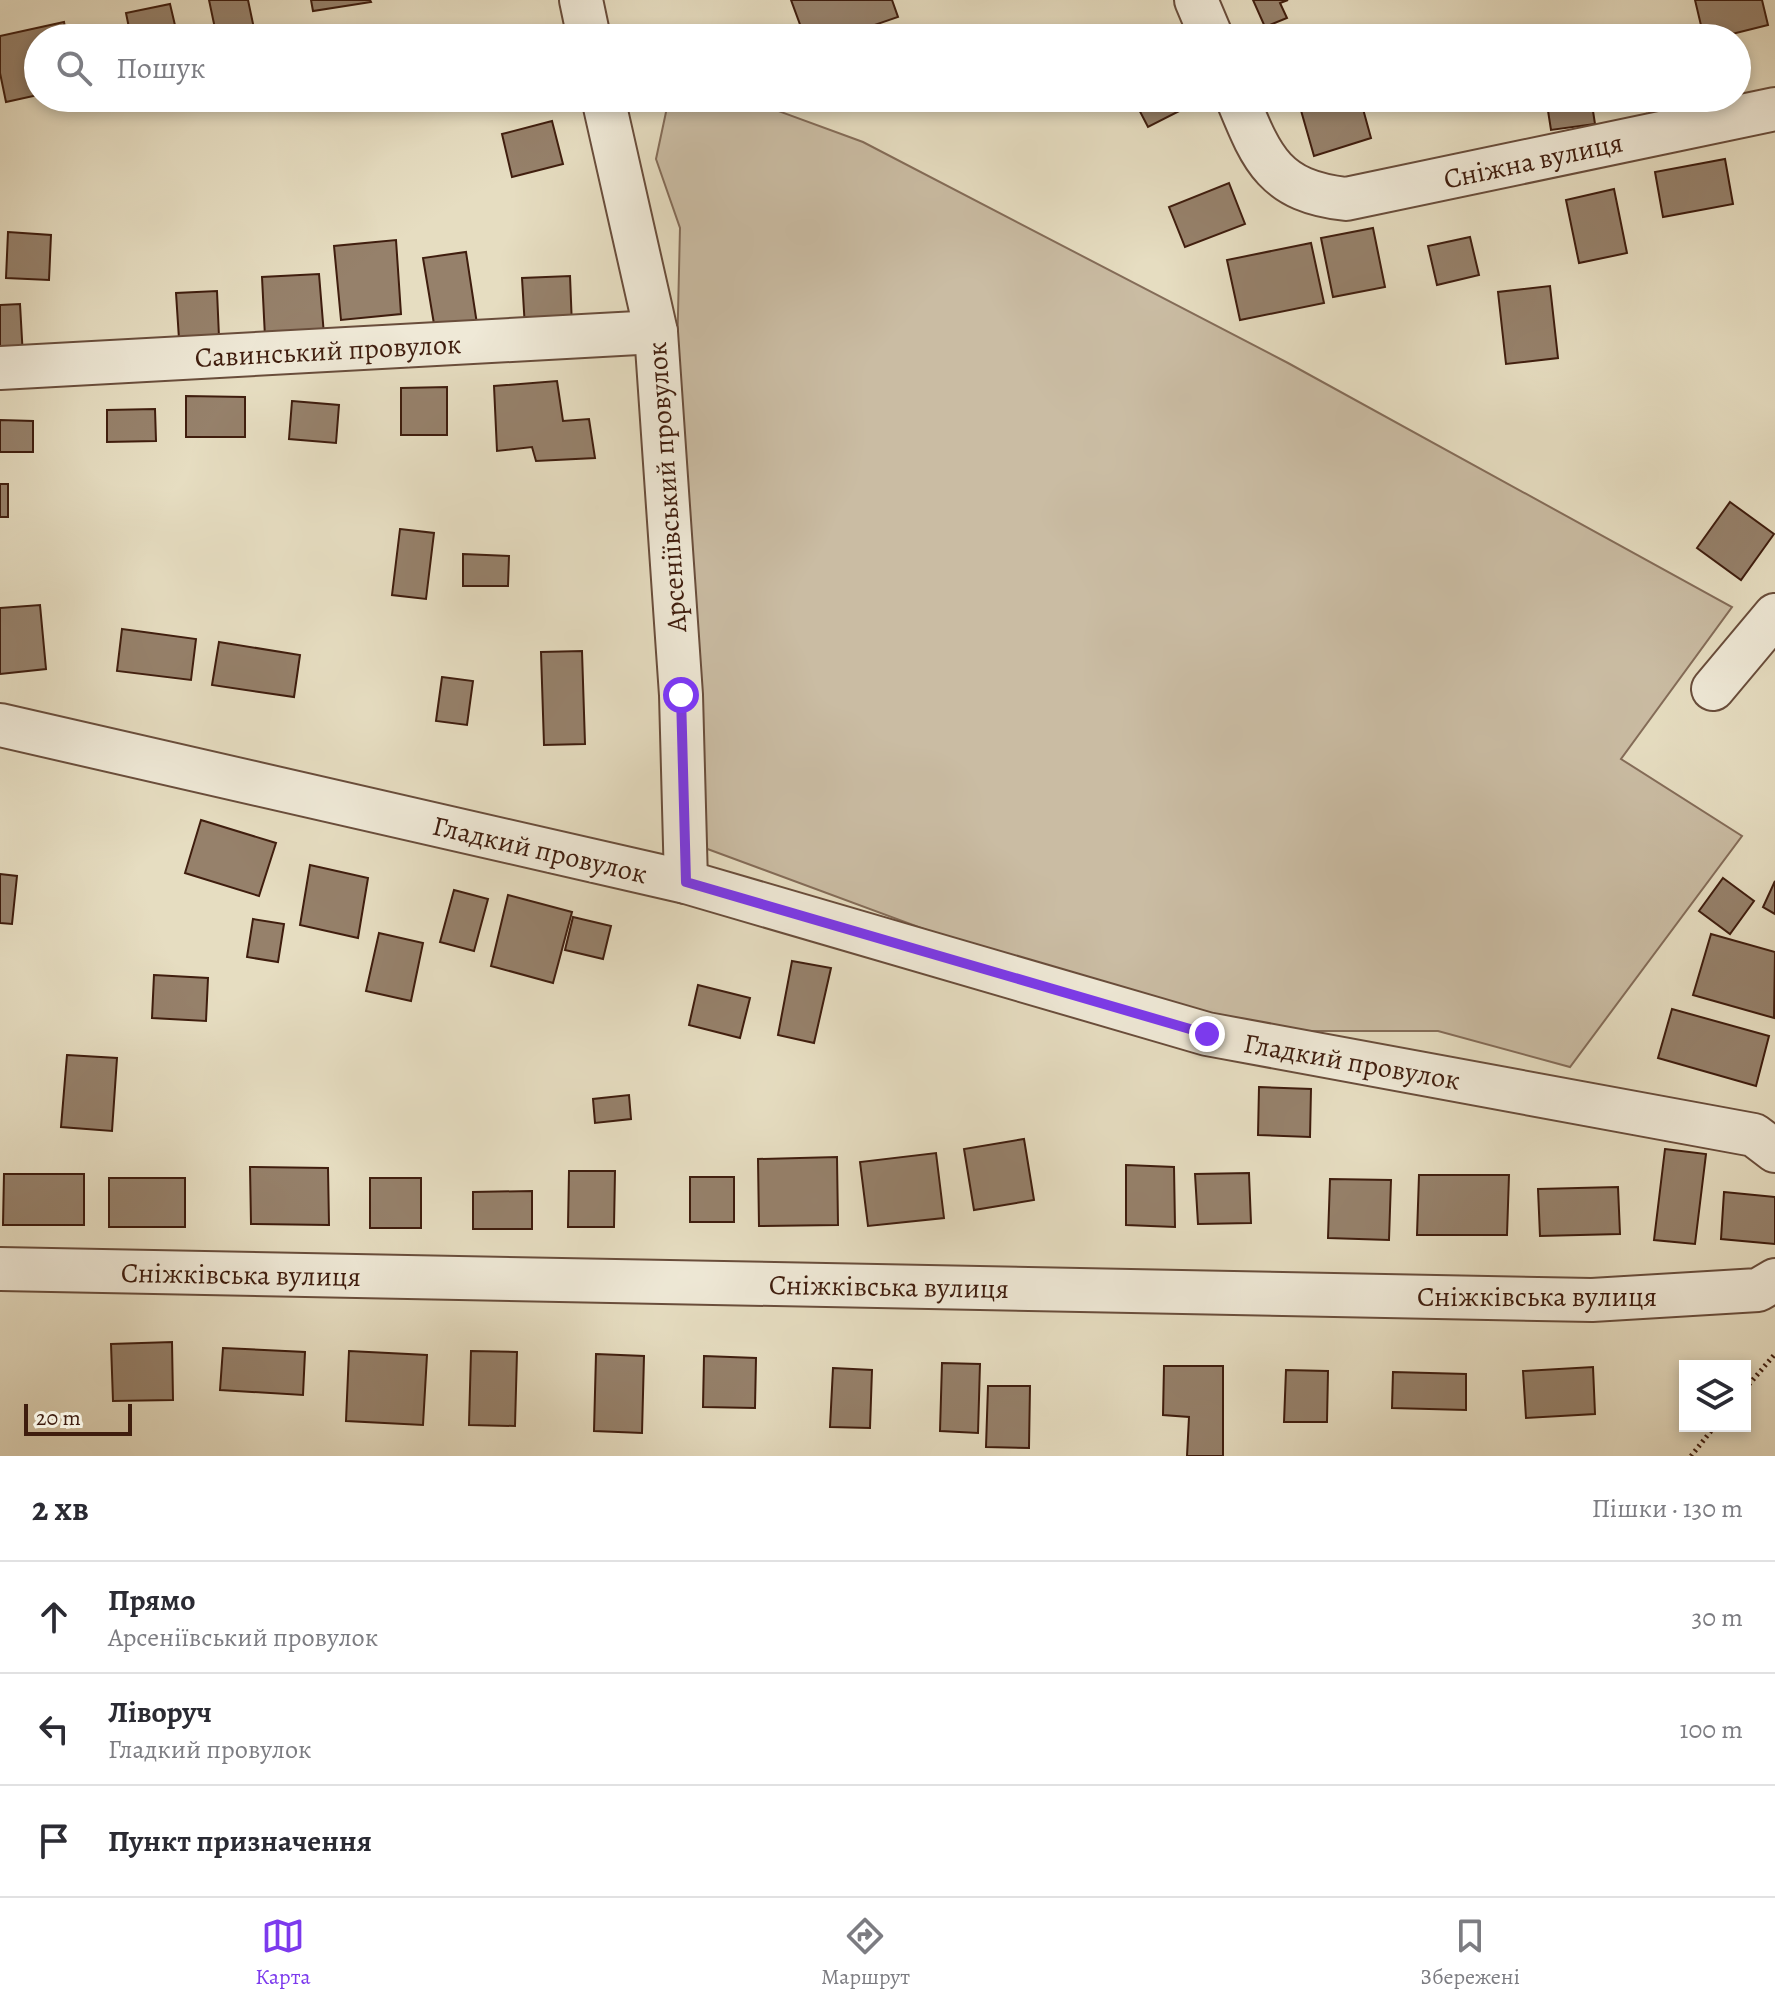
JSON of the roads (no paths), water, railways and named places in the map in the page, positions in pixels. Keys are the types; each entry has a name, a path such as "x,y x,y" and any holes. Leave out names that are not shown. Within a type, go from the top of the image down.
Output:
{"street":[{"path":"581,0 586,24"},
{"path":"1196,0 1206,24"},
{"name":"Сніжна вулиця","path":"1243,112 1255,143 1271,166 1292,184 1318,196 1346,199 1775,109"},
{"name":"Арсеніївський провулок","path":"606,112 656,332 681,695 686,882"},
{"name":"Савинський провулок","path":"0,368 656,332"},
{"path":"1713,689 1775,615"},
{"name":"Гладкий провулок","path":"0,725 686,882 1207,1034 1754,1135 1775,1151"},
{"name":"Сніжківська вулиця","path":"0,1269 1592,1300 1758,1290 1775,1280"}]}
